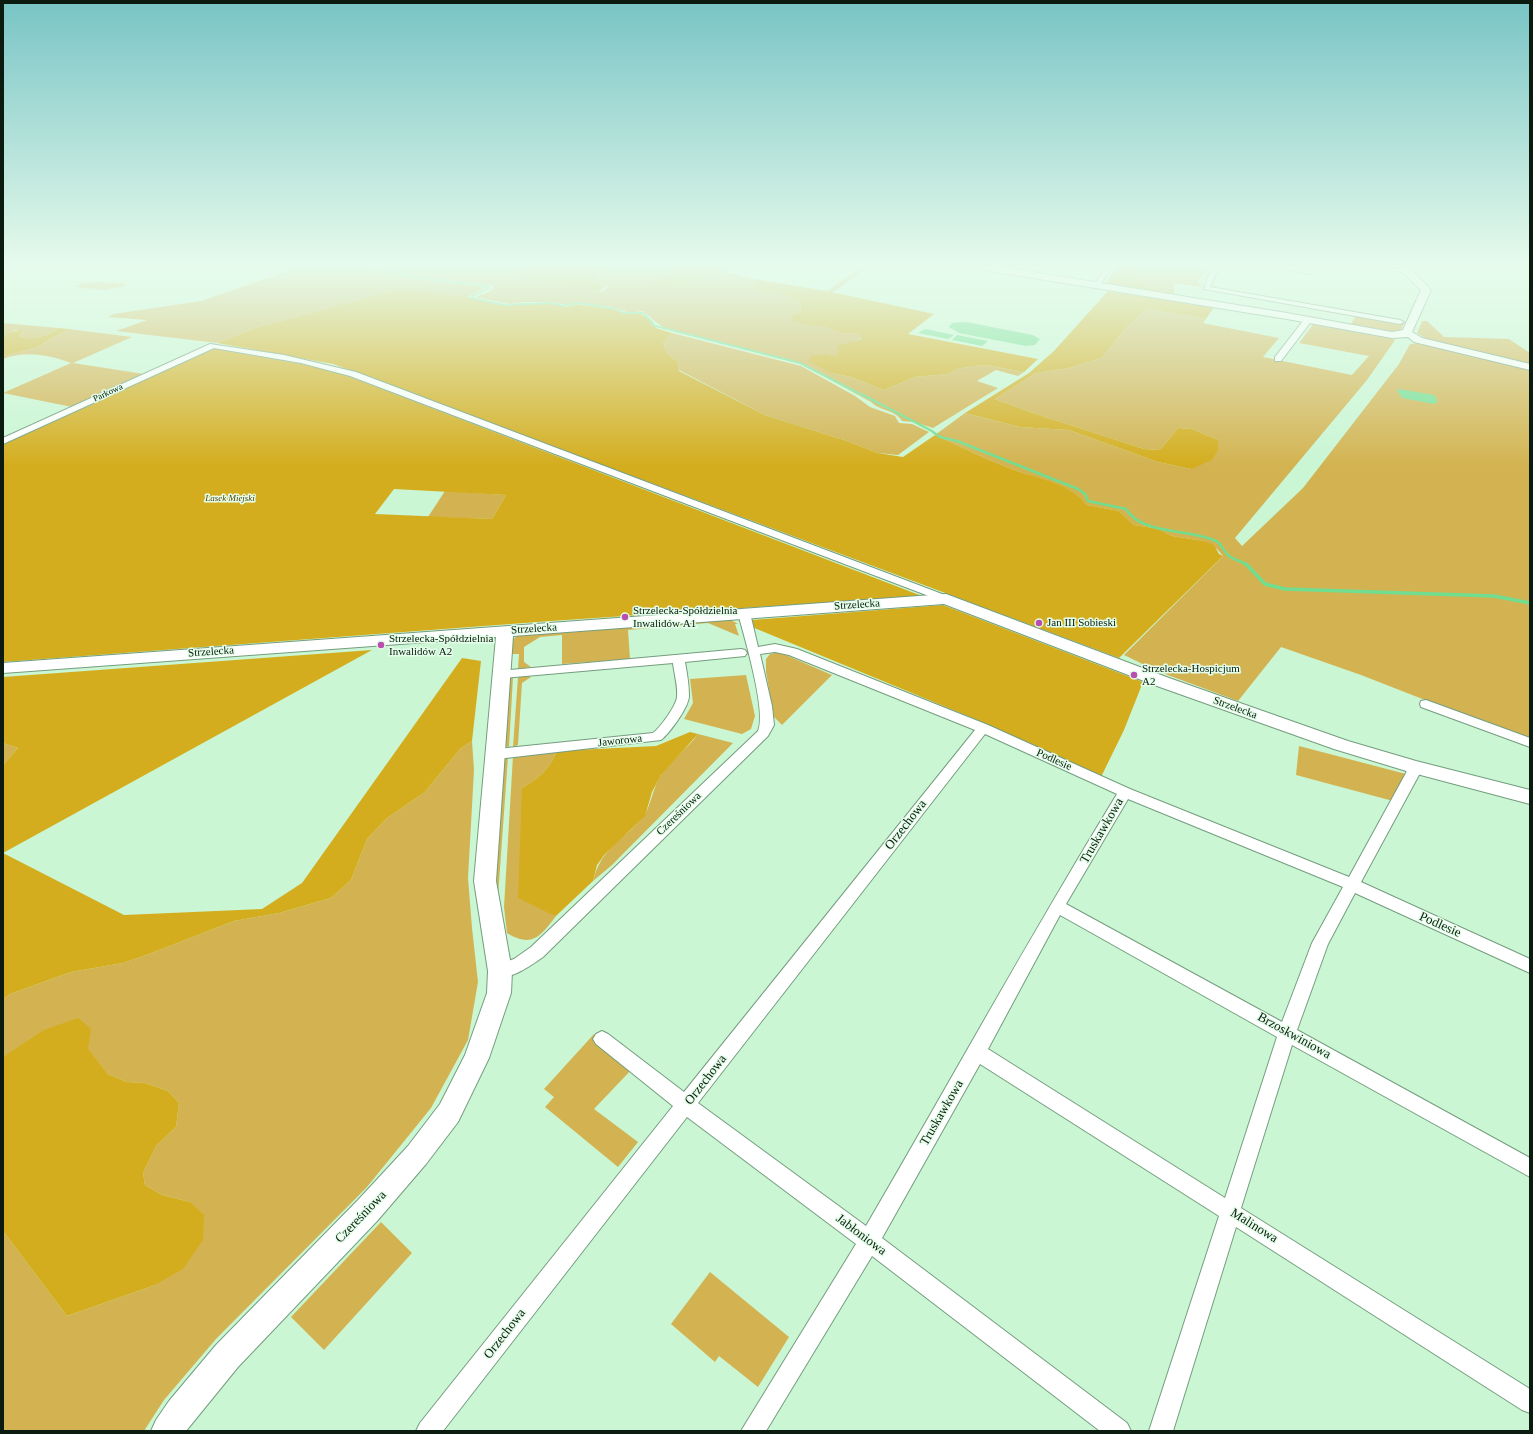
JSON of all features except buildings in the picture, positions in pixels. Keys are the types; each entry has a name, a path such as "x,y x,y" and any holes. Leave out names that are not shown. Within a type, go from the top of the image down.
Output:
{"street":[{"path":"1278,359 1301,332"},
{"path":"1375,332 1392,335 1406,334 1414,336 1418,340"},
{"path":"1392,335 1394,339 1403,342 1418,340 1530,367"},
{"name":"Parkowa","path":"3,441 213,346"},
{"name":"Strzelecka","path":"213,346 326,365 353,374 946,600 1247,712 1341,745 1530,797"},
{"name":"Strzelecka","path":"3,668 744,613 946,600"},
{"name":"Czereśniowa","path":"500,971 520,964 537,952 763,733 767,725 768,716 748,652 744,613"},
{"name":"Czereśniowa","path":"167,1431 180,1412 227,1356 394,1182 436,1133 449,1112 477,1058 499,993 500,971 485,881 497,754 505,631"},
{"name":"Podlesie","path":"748,652 775,648 793,652 983,728 1125,792 1351,884 1530,966"},
{"path":"503,674 748,652"},
{"name":"Jaworowa","path":"497,754 656,737 662,733 682,704 683,697 679,658"},
{"path":"1426,704 1530,743"},
{"name":"Orzechowa","path":"428,1431 983,728"},
{"path":"1161,1431 1232,1212 1287,1032 1320,943 1413,773 1413,766"},
{"name":"Truskawkowa","path":"753,1431 869,1241 977,1052 1057,906 1125,792"},
{"name":"Brzoskwiniowa","path":"1057,906 1287,1032 1530,1168"},
{"name":"Jabłoniowa","path":"602,1039 686,1105 869,1241 1119,1431"},
{"name":"Malinowa","path":"977,1052 1530,1402"}],"shaded area":[{"path":"3,332 12,332 3,337"},
{"path":"22,332 52,332 30,339 20,338"},
{"path":"64,332 92,332 132,337 73,363 144,374 72,407 3,393 71,363 46,356 29,354 11,356 3,359 3,356 35,348"},
{"path":"124,332 245,332 217,343"},
{"path":"677,332 839,332 860,334 863,338 855,341 834,356 831,373 851,377 884,390 915,377 948,374 957,369 974,366 986,365 1024,372 1018,376 996,370 977,381 998,388 933,428 914,422 902,421 896,415 875,405 802,364"},
{"path":"939,332 954,335 948,339 918,333"},
{"path":"957,332 1017,332 1033,335 1040,339 1035,345 1026,346"},
{"path":"1123,332 1248,332 1279,338 1263,357 1352,375 1369,356 1299,343 1307,332 1369,332 1386,335 1395,340 1367,380 1235,538 1242,546 1303,488 1399,364 1410,344 1422,343 1530,369 1530,741 1361,675 1281,647 1238,701 1157,671 1124,655 1223,556 1217,549 1204,541 1172,536 1159,529 1134,525 1119,511 1087,505 1073,492 1045,480 1007,467 935,435 965,413 1020,427 1069,430 1158,462 1191,469 1218,440 1192,429 1178,428 1160,450 1144,449 995,399 1036,373 1069,368 1102,358"},
{"path":"1439,332 1444,337 1509,339 1530,353 1530,364 1427,339 1417,333"},
{"path":"672,333 801,366 855,396 870,407 895,416 899,423 912,424 929,432 898,455 878,453 847,441 765,415 679,370 678,362 667,353 663,343"},
{"path":"957,335 988,341 982,346 952,340"},
{"path":"1399,389 1434,395 1438,401 1434,404 1402,398 1397,390"},
{"path":"445,491 506,495 492,519 428,517"},
{"path":"729,619 738,624 735,624 739,636 708,623 628,630 630,659 562,664 562,635 540,637 524,647 524,662 531,667 518,669 519,654 510,654 511,641 518,635"},
{"path":"779,652 832,675 782,725 774,717 766,672 766,659 770,654"},
{"path":"746,675 755,716 751,729 742,734 684,719 693,703 690,679"},
{"path":"513,677 509,747 505,746 510,679"},
{"path":"518,677 531,677 522,683 518,745 513,747"},
{"path":"698,734 733,743 612,865 593,881 597,869 607,852 643,817 661,775 669,764"},
{"path":"472,741 474,770 468,878 478,982 468,1040 431,1108 367,1187 216,1339 164,1400 144,1431 3,1431 3,1231 67,1316 155,1285 190,1202 162,1195 145,1185 143,1173 156,1146 176,1127 179,1103 168,1091 145,1083 127,1082 108,1074 87,1049 10,1054 3,1057 3,1000 10,994 71,972 123,963 234,921 279,913 331,898 351,880 367,839 387,818 425,792 460,749"},
{"path":"3,743 18,748 3,765"},
{"path":"1299,746 1406,774 1393,801 1296,775"},
{"path":"557,751 547,769 522,788 553,915 557,915 536,938 524,940 507,933 504,907 513,756"},
{"path":"505,757 508,757 498,896 495,888 503,760"},
{"path":"594,1034 633,1068 594,1109 638,1142 618,1167 545,1107 554,1097 544,1089"},
{"path":"381,1222 412,1253 324,1350 291,1317"},
{"path":"710,1272 789,1337 758,1387 719,1356 715,1362 671,1324"}],"green space":[{"path":"22,332 20,337 35,338 50,333 64,332 35,348 3,356 3,337 10,333"},
{"path":"245,332 669,332 672,333 663,343 667,353 678,362 679,371 765,415 847,441 878,453 903,457 935,435 1007,467 1064,487 1073,492 1087,505 1119,511 1134,525 1159,529 1172,536 1204,541 1214,545 1219,554 1223,556 1119,658 333,364 217,343"},
{"path":"838,332 911,332 908,334 1038,359 1024,372 986,365 974,366 957,369 948,374 915,377 884,390 851,377 831,373 808,361 812,356 825,354 834,356 839,352 837,346 862,339 860,334"},
{"path":"1071,332 1123,332 1102,358 1069,368 1036,373 995,399 1144,449 1160,450 1178,428 1192,429 1218,440 1218,450 1212,460 1191,469 1158,462 1069,430 1020,427 965,413 1029,373 1054,351"},
{"name":"Lasek Miejski","path":"212,348 324,368 348,376 922,596 551,621 3,662 3,444","holes":["394,489 506,495 492,519 375,514"]},
{"path":"943,605 1143,682 1124,730 1101,777 987,724 752,627 752,620"},
{"path":"372,650 3,853 3,765 18,748 3,743 3,677"},
{"path":"462,658 481,661 472,741 460,749 425,792 387,818 367,839 351,880 331,898 279,913 234,921 123,963 71,972 10,994 3,1000 3,853 124,915 262,909 302,883"},
{"path":"690,732 698,734 661,775 652,792 645,816 605,854 597,865 593,881 557,915 553,915 518,898 522,788 547,769 557,751 656,746"},
{"path":"78,1018 91,1029 88,1049 108,1074 127,1082 145,1083 168,1091 179,1103 176,1127 156,1146 143,1173 145,1185 162,1195 190,1202 204,1215 203,1240 183,1269 155,1285 67,1316 3,1231 3,1057 44,1030"}],"waterway":[{"path":"679,332 800,363 864,396"},
{"path":"863,395 932,431"},
{"path":"933,432 940,437 957,441 1078,489 1085,494 1088,501 1126,509 1133,517 1143,523 1154,527 1192,534 1214,540 1222,546 1230,557 1247,565"},
{"path":"1247,565 1265,584 1285,589 1494,596 1530,603"}],"place":[{"name":"Strzelecka-Spółdzielnia Inwalidów A1","path":"625,617"},
{"name":"Jan III Sobieski","path":"1039,623"},
{"name":"Strzelecka-Spółdzielnia Inwalidów A2","path":"381,645"},
{"name":"Strzelecka-Hospicjum A2","path":"1134,675"}]}
